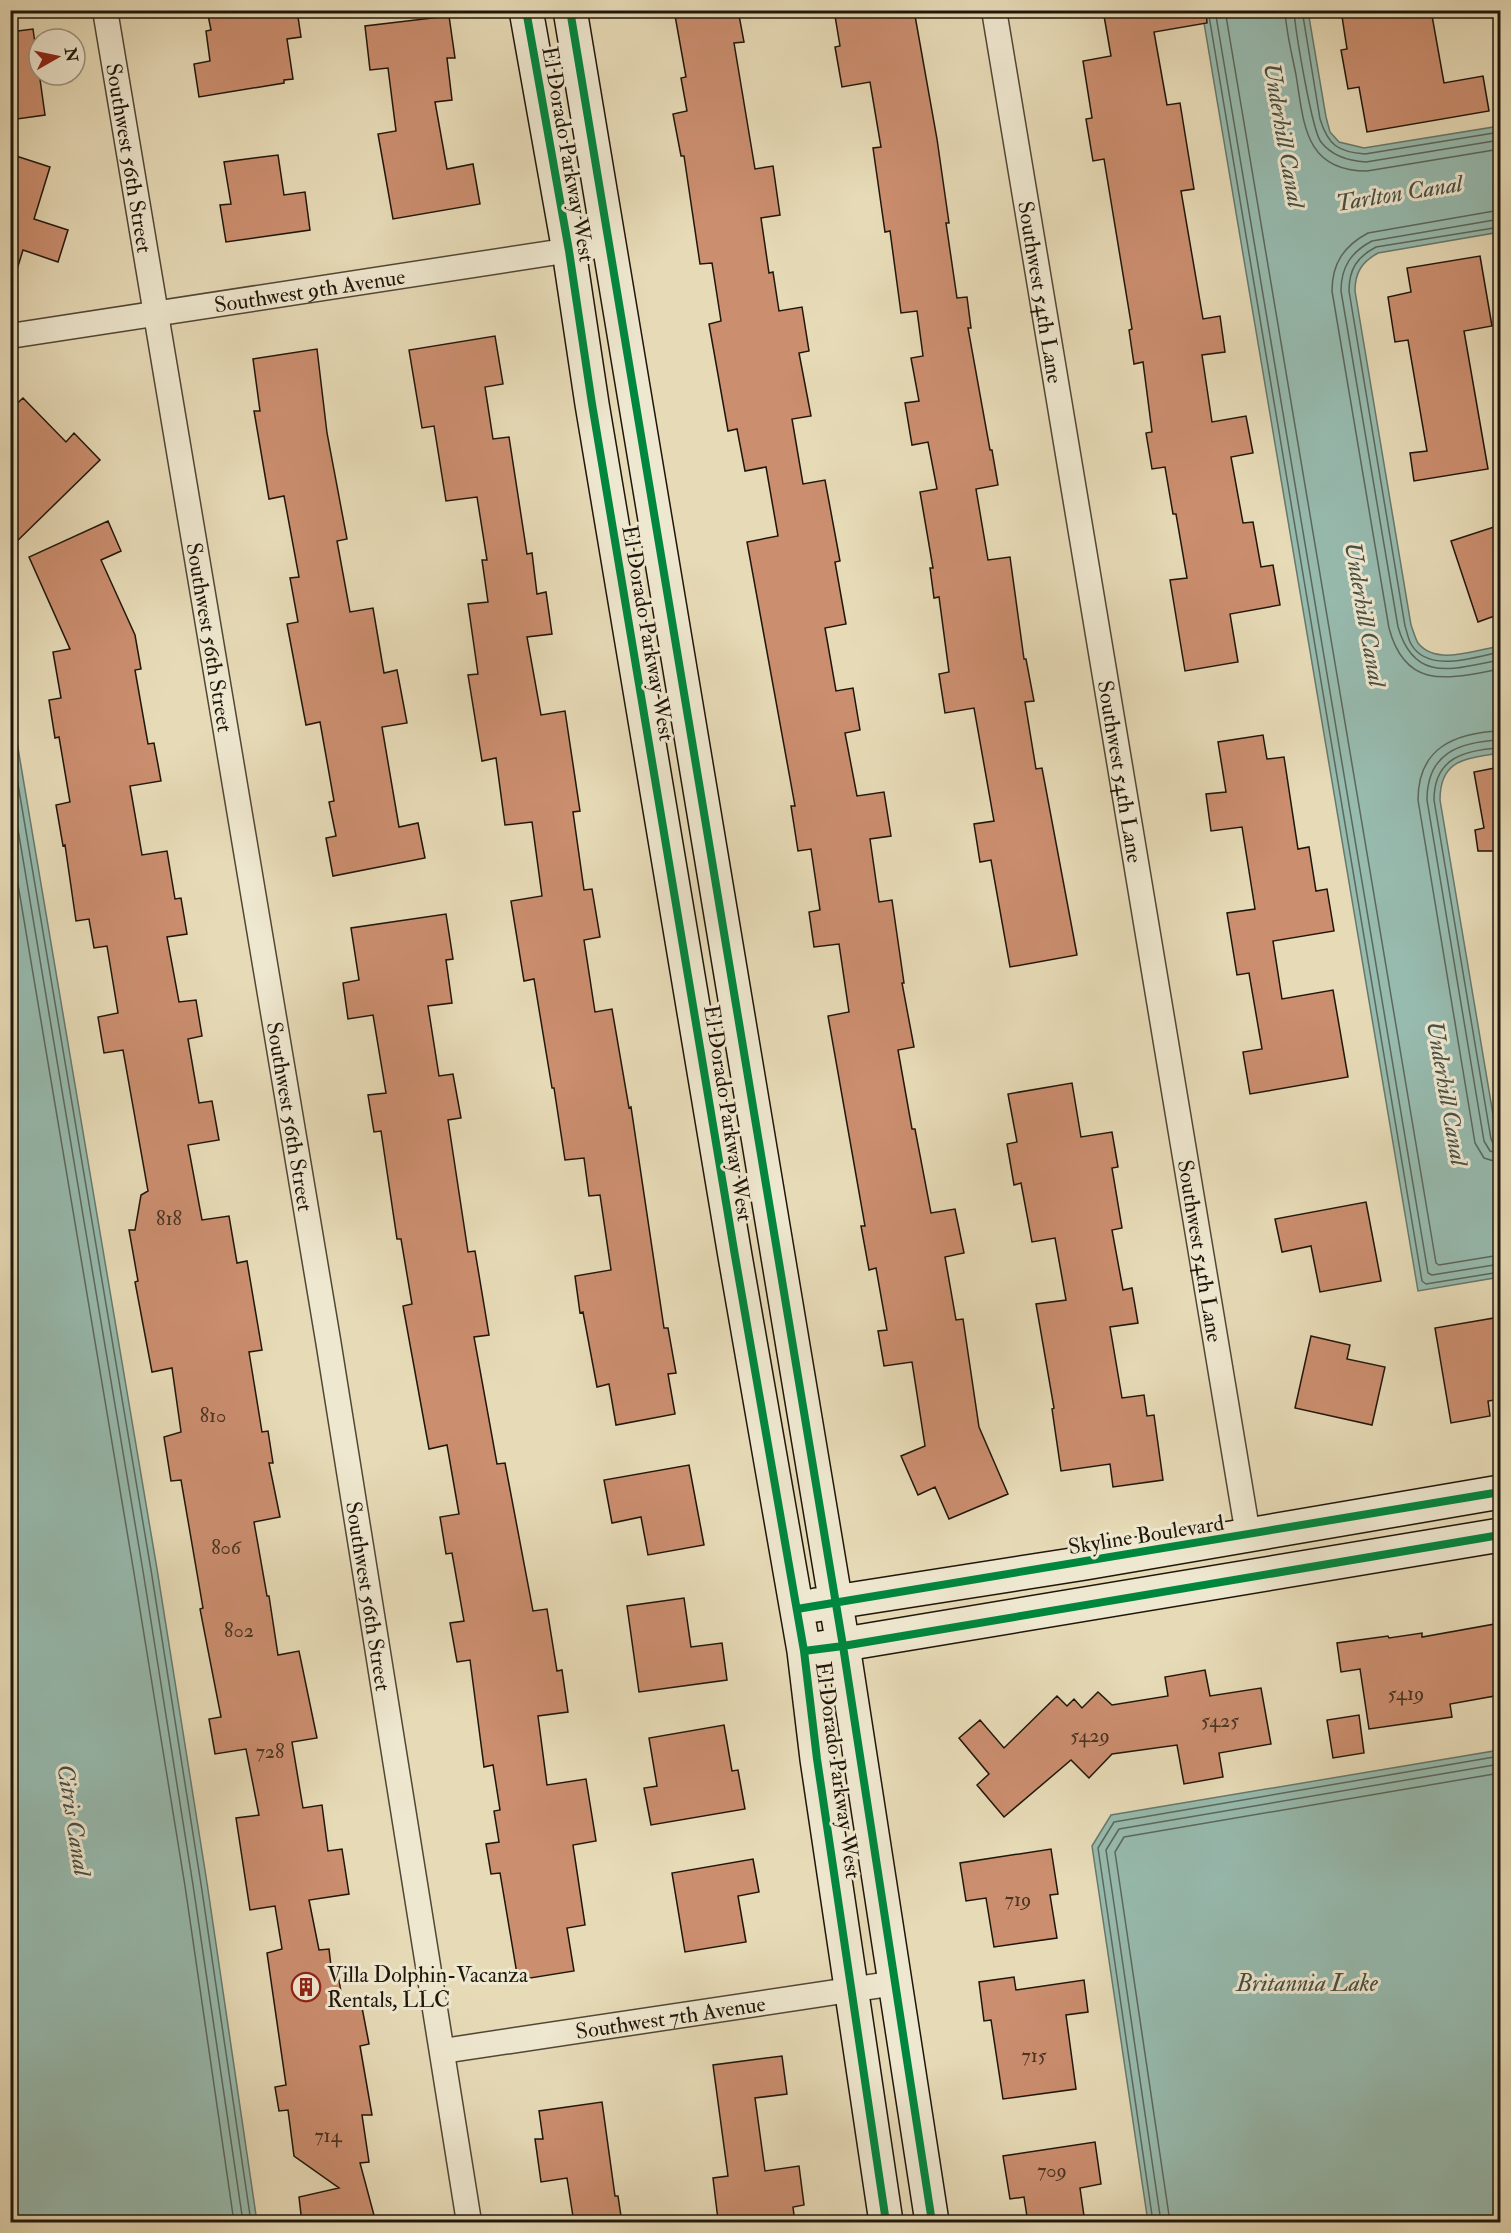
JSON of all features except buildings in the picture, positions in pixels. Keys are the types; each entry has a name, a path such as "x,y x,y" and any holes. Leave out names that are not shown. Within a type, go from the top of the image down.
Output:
{"street":[{"name":"Southwest 56th Street","path":"105,10 154,315 328,1340 469,2223"},
{"name":"El Dorado Parkway West","path":"526,10 569,251 592,404 735,1256 804,1650 817,1759 886,2223"},
{"name":"El Dorado Parkway West","path":"570,10 843,1646 932,2223"},
{"name":"Southwest 54th Lane","path":"994,10 1248,1535"},
{"name":"Southwest 9th Avenue","path":"10,336 610,244"},
{"name":"Skyline Boulevard","path":"797,1609 1500,1492"},
{"path":"1248,1535 1255,1576"},
{"path":"804,1650 843,1646 1500,1535"},
{"name":"Southwest 7th Avenue","path":"443,2051 896,1983"}],"water":[{"path":"1202,11 1308,11 1326,117 1330,132 1339,142 1364,148 1500,126 1500,232 1378,253 1360,268 1355,291 1411,625 1416,639 1426,650 1446,655 1457,655 1500,646 1500,753 1467,759 1450,768 1441,786 1440,800 1500,1148 1500,1277 1418,1291"},
{"name":"Citris Canal","path":"10,701 157,1569 207,1883 257,2222 11,2222"},
{"name":"Britannia Lake","path":"1500,1750 1500,2222 1148,2222 1092,1846 1111,1815"}],"cycle path":[{"path":"526,10 569,251 592,404 735,1256 804,1651 817,1759 886,2222"},
{"path":"570,10 843,1646 932,2222"},
{"path":"797,1609 1500,1492"},
{"path":"804,1651 1500,1535"}],"place":[{"name":"Villa Dolphin-Vacanza Rentals, LLC","path":"306,1987"}],"water label":[{"name":"Underhill Canal","path":"1284,135"},
{"name":"Tarlton Canal","path":"1399,193"},
{"name":"Underhill Canal","path":"1365,614"},
{"name":"Underhill Canal","path":"1447,1093"}]}
